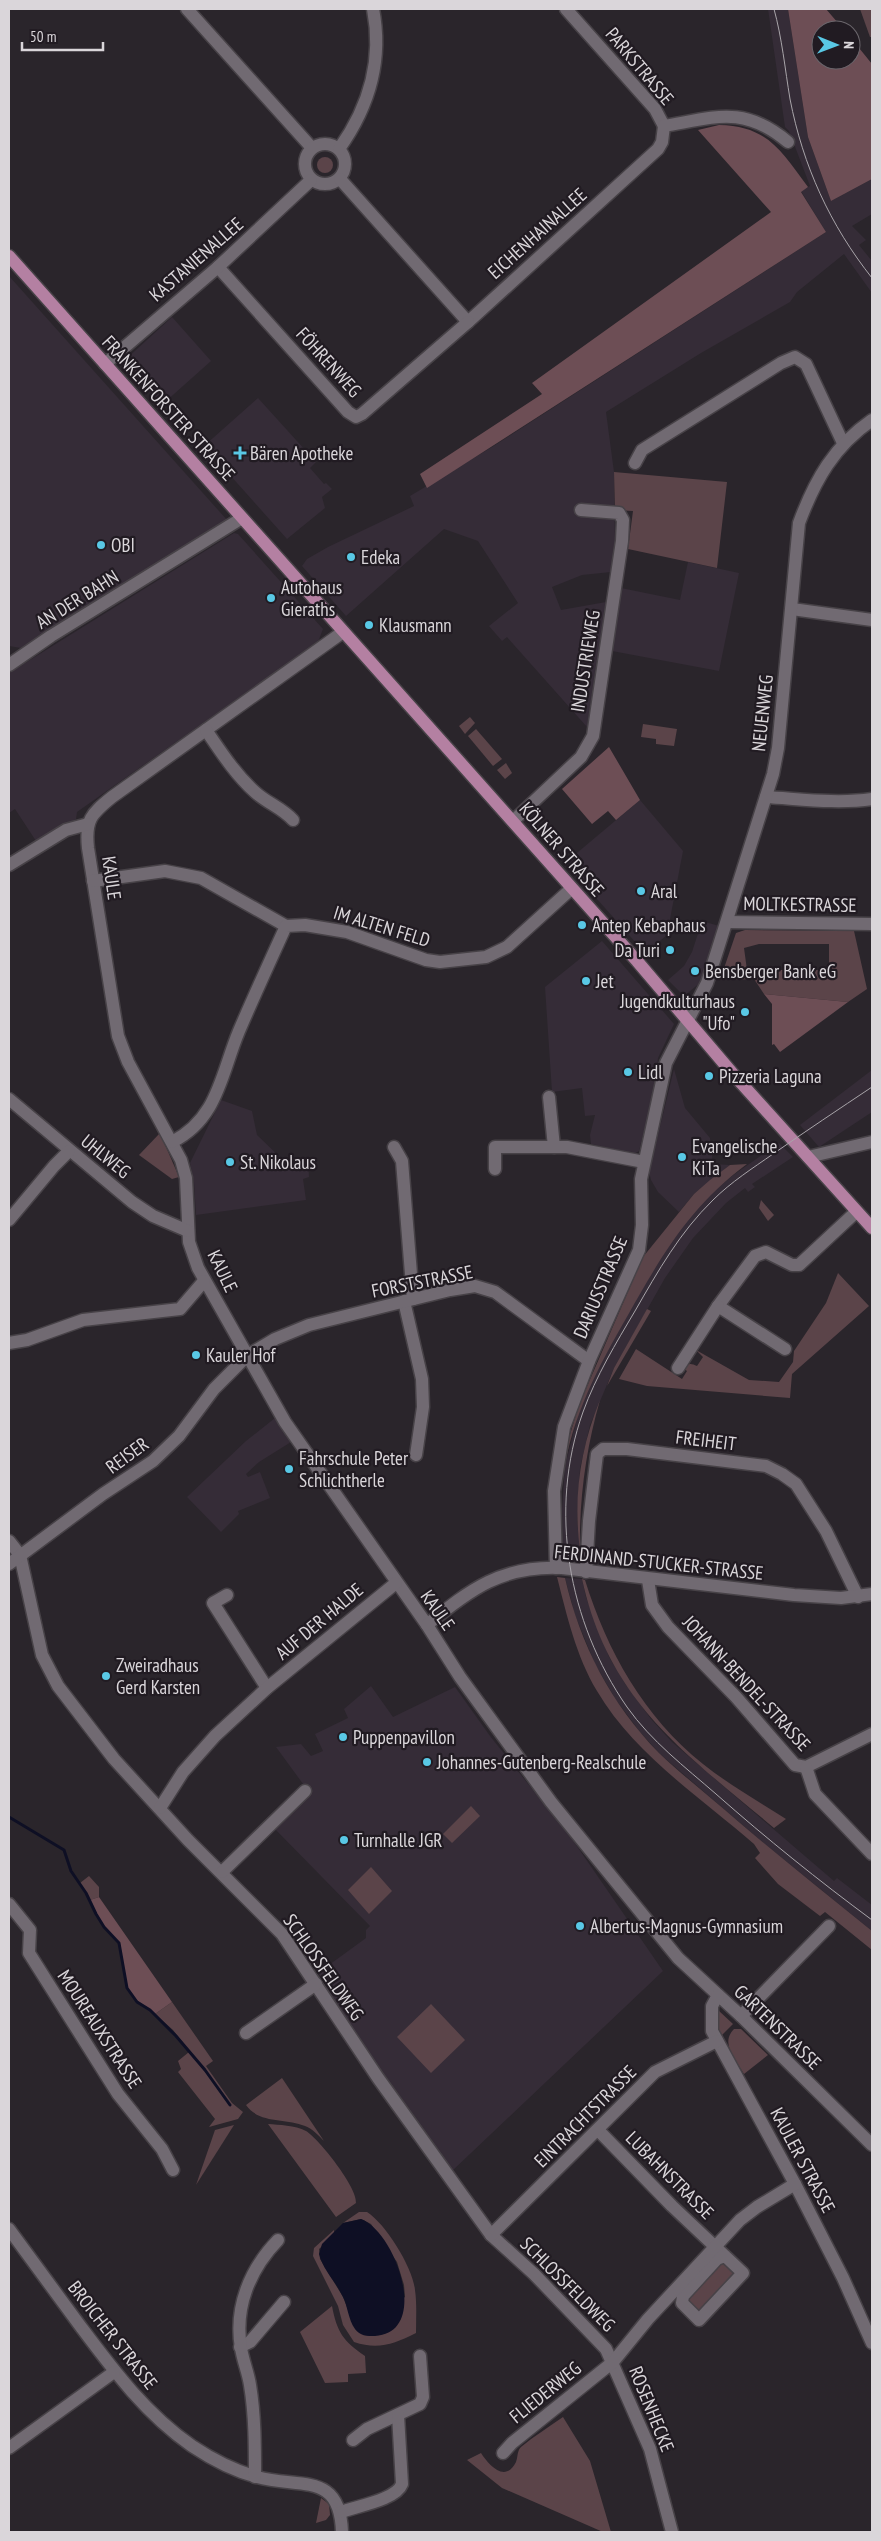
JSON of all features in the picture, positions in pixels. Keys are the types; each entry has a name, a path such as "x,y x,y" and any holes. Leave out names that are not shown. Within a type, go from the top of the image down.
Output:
{"main road":[{"name":"FRANKENFORSTER STRASSE","path":"9,256 302,585"},
{"name":"KÖLNER STRASSE","path":"302,585 872,1228"}],"street":[{"path":"187,9 312,148"},
{"path":"339,149 352,130 365,104 373,78 376,52 376,26 373,9"},
{"name":"PARKSTRASSE","path":"566,9 655,108 664,126"},
{"path":"664,126 724,116 740,118 758,122 771,128 788,142"},
{"name":"EICHENHAINALLEE","path":"468,322 658,149 662,142 664,126"},
{"path":"326,144 339,149 346,162 340,179 327,185 311,180 305,163 312,148 326,144"},
{"path":"340,179 468,322"},
{"name":"KASTANIENALLEE","path":"105,364 218,267 311,180"},
{"name":"FÖHRENWEG","path":"218,267 348,412 356,417 362,414 468,322"},
{"path":"635,462 642,450 782,363 795,357 806,364 843,443"},
{"name":"NEUENWEG","path":"688,1022 706,985 727,922 766,797 778,748 799,523 811,492 826,466 843,443 872,420"},
{"name":"INDUSTRIEWEG","path":"512,821 581,757 593,736 624,520 620,513 582,510"},
{"name":"AN DER BAHN","path":"9,665 52,636 242,518"},
{"path":"792,608 872,620"},
{"path":"9,865 66,830 88,824 97,809 112,797 343,632"},
{"path":"206,730 232,767 256,792 271,805 285,811 293,820"},
{"path":"766,797 854,802 872,799"},
{"name":"KAULE","path":"88,824 87,835 93,881 118,1036 128,1062 172,1142 186,1178 188,1231 192,1253 204,1281 285,1422 427,1625 460,1677 528,1772 658,1935"},
{"path":"93,881 166,871 201,878 286,926 239,1032 214,1102 188,1134 172,1142"},
{"name":"IM ALTEN FELD","path":"286,926 305,925 347,932 426,960 440,962 486,957 508,947 571,889"},
{"name":"MOLTKESTRASSE","path":"727,922 872,924"},
{"name":"DARIUSSTRASSE","path":"556,1568 554,1490 564,1426 588,1361 638,1250 641,1238 641,1178 644,1162 666,1063 688,1022"},
{"path":"549,1097 554,1147"},
{"name":"UHLWEG","path":"9,1099 69,1151 153,1216 188,1231"},
{"path":"808,1157 872,1142"},
{"path":"394,1147 402,1161 408,1300 422,1379 423,1407 416,1455"},
{"path":"495,1169 495,1147 584,1149 644,1162"},
{"path":"9,1220 69,1151"},
{"path":"678,1368 718,1306 755,1256 766,1252 792,1265 800,1265 856,1212"},
{"path":"9,1343 27,1340 83,1320 180,1309 204,1281"},
{"name":"FORSTSTRASSE","path":"248,1355 275,1339 309,1325 468,1287 490,1290 588,1361"},
{"path":"718,1306 760,1339 784,1350"},
{"name":"REISER","path":"9,1564 160,1455 179,1436 214,1389 248,1355"},
{"name":"FREIHEIT","path":"586,1572 589,1521 597,1454 603,1448 627,1449 766,1466 782,1474 796,1484 826,1531 858,1597"},
{"path":"9,1541 20,1555"},
{"name":"SCHLOSSFELDWEG","path":"20,1555 42,1655 49,1672 114,1759 282,1934 378,2078 491,2235 534,2274 592,2333 613,2362"},
{"name":"FERDINAND-STUCKER-STRASSE","path":"427,1625 464,1594 487,1582 510,1573 556,1568 648,1580 794,1595 858,1597 872,1594"},
{"name":"JOHANN-BENDEL-STRASSE","path":"648,1580 652,1605 668,1627 736,1697 795,1765 806,1768 872,1734"},
{"name":"AUF DER HALDE","path":"160,1808 183,1772 215,1736 268,1688 396,1583"},
{"name":"AUF DER HALDE","path":"227,1595 213,1603 268,1688"},
{"path":"806,1768 815,1794 872,1854"},
{"path":"222,1872 305,1791"},
{"name":"MOUREAUXSTRASSE","path":"9,1904 30,1930 29,1953 118,2094 162,2149 174,2170"},
{"path":"741,2016 829,1926"},
{"name":"GARTENSTRASSE","path":"658,1935 678,1958 741,2016 872,2145"},
{"path":"246,2033 316,1984"},
{"name":"KAULER STRASSE","path":"718,1995 712,2006 712,2031 795,2184 843,2278 872,2343"},
{"name":"EINTRACHTSTRASSE","path":"491,2235 655,2072 717,2041"},
{"name":"LUBAHNSTRASSE","path":"598,2130 672,2206 716,2246"},
{"name":"ROSENHECKE","path":"672,2532 650,2449 630,2406 613,2362 648,2319 751,2211 795,2184"},
{"name":"BROICHER STRASSE","path":"9,2229 114,2372 152,2413 192,2445 255,2477 297,2482 324,2490 337,2500 341,2512"},
{"path":"255,2477 250,2385 240,2347 240,2326 244,2294 256,2266 278,2240"},
{"path":"716,2246 743,2273 699,2320 682,2303 683,2296 717,2259 724,2256"},
{"path":"240,2347 250,2342 284,2302"},
{"path":"353,2440 366,2429 417,2406 422,2401 420,2356"},
{"name":"FLIEDERWEG","path":"503,2453 512,2442 613,2362"},
{"path":"9,2448 114,2372"},
{"path":"342,2532 341,2512 392,2496 400,2489 402,2484 398,2415"}],"shaded area":[{"path":"768,9 788,9 808,137 831,201 872,179 872,214 852,226 866,240 859,245 872,261 872,293 844,254 797,292 790,302 701,353 606,412 614,472 615,544 611,572 582,575 552,587 561,610 606,602 587,727 507,637 502,641 489,626 518,603 478,541 444,529 346,616 302,566 307,559 328,547 414,506 410,496 492,447 826,232 801,191 810,186 789,131 785,127"},
{"path":"788,9 826,9 835,20 811,20 811,70 861,70 861,50 872,64 872,179 831,201 808,137"},
{"path":"860,9 872,9 872,37 870,37"},
{"path":"719,125 736,126 750,130 772,143 781,152 808,187 801,192 826,232 427,488 420,474 542,394 532,383 771,212 698,130"},
{"path":"325,157 331,159 333,165 331,171 325,173 319,171 317,165 319,159"},
{"path":"9,276 227,520 21,648 9,646"},
{"path":"172,317 211,361 165,402 153,396 124,361"},
{"path":"258,398 316,462 310,468 324,484 326,483 332,489 322,497 325,508 287,539 204,446"},
{"path":"614,472 727,482 717,568 628,549 633,511 615,510"},
{"path":"234,533 238,534 323,629 318,642 77,812 76,819 38,844 15,809 9,813 9,673"},
{"path":"688,562 739,573 719,671 612,651 621,588 680,600"},
{"path":"470,717 475,723 465,734 459,726"},
{"path":"643,724 677,729 674,746 656,744 656,739 641,737"},
{"path":"476,729 502,759 493,766 468,736"},
{"path":"609,747 640,800 616,820 608,811 592,824 562,789"},
{"path":"506,763 512,773 505,779 497,770"},
{"path":"640,800 683,851 667,935 645,953 565,863"},
{"path":"702,921 719,926 701,982 684,996 668,980 684,966 692,952"},
{"path":"745,930 854,931 867,989 848,1002 764,994 754,979 720,980 736,933","holes":["759,944 829,944 829,970 747,970 744,948"]},
{"path":"602,941 674,1024 658,1058 655,1088 639,1151 634,1154 591,1144 590,1135 595,1115 585,1116 582,1088 552,1092 545,987"},
{"path":"764,994 848,1002 780,1052 774,1044 772,1045 772,1004"},
{"path":"674,1069 685,1108 710,1138 713,1164 730,1165 694,1194 679,1212 658,1192 649,1172"},
{"path":"872,1070 872,1112 819,1147 800,1125"},
{"path":"221,1100 252,1111 257,1135 282,1159 308,1157 309,1177 303,1179 306,1200 196,1215 194,1182 190,1163"},
{"path":"160,1133 179,1177 172,1179 139,1155"},
{"path":"779,1143 793,1157 752,1184 755,1187 748,1192 745,1188 726,1203 693,1238 665,1278 614,1368 590,1425 580,1468 577,1519 581,1563 565,1559 563,1556 562,1509 565,1466 580,1407 597,1368 660,1258 685,1222 705,1199 732,1176"},
{"path":"747,1164 727,1180 693,1214 653,1272 606,1354 588,1392 573,1433 563,1476 568,1441 579,1405 643,1257 694,1194 730,1165"},
{"path":"761,1200 774,1215 768,1221 759,1208"},
{"path":"838,1273 869,1306 792,1374 790,1398 647,1386 619,1379 636,1349 682,1379 687,1371 683,1368 690,1364 697,1366 703,1357 696,1350 749,1380 779,1382 793,1362 794,1351 826,1303"},
{"path":"647,1309 651,1311 607,1386 614,1368"},
{"path":"600,1400 584,1474 580,1551 577,1512 580,1474 587,1437"},
{"path":"275,1418 291,1442 259,1462 246,1474 248,1477 260,1472 270,1498 238,1511 239,1514 221,1532 187,1497 246,1441"},
{"path":"557,1577 565,1578 579,1626 600,1672 626,1714 642,1734 683,1775 872,1931 872,1950 825,1912 820,1916 778,1884 755,1858 760,1853 754,1844 649,1755 612,1714 583,1664"},
{"path":"565,1578 582,1579 586,1597 609,1657 626,1685 651,1719 672,1742 834,1881 837,1878 872,1905 872,1931 760,1840 660,1754 640,1732 616,1700 595,1664 575,1615"},
{"path":"582,1579 585,1580 604,1632 616,1657 630,1681 663,1725 682,1746 703,1764 786,1819 774,1828 710,1774 654,1721 631,1692 611,1659 594,1622"},
{"path":"371,1686 393,1717 455,1687 490,1736 572,1839 663,1971 452,2171 348,2033 324,1981 318,1973 366,1938 366,1930 370,1926 273,1827 306,1788 276,1747 301,1744 311,1756 323,1751 315,1734 348,1718 344,1709"},
{"path":"471,1806 480,1816 452,1843 443,1834"},
{"path":"371,1867 392,1891 369,1914 348,1890"},
{"path":"89,1876 99,1887 99,1897 90,1900 80,1883"},
{"path":"99,1897 172,2002 155,2014 134,1998 127,1986 120,1944 102,1924 90,1900"},
{"path":"172,2002 213,2061 206,2066 232,2103 243,2112 238,2119 209,2127 215,2119 178,2072 181,2069 178,2061 189,2052 233,2106 173,2030 155,2014"},
{"path":"431,2004 465,2040 431,2073 397,2037"},
{"path":"718,2010 733,2024 721,2036 716,2027"},
{"path":"734,2029 741,2029 768,2055 744,2074 730,2051 728,2040"},
{"path":"282,2078 324,2141 308,2127 265,2118 251,2111 246,2105"},
{"path":"268,2124 297,2128 306,2131 312,2136 337,2164 351,2187 356,2203 336,2217"},
{"path":"234,2125 196,2185 215,2130"},
{"path":"359,2212 367,2212 390,2236 404,2259 415,2290 416,2333 386,2345 371,2346 354,2342 343,2325 338,2306 313,2256 314,2248 334,2230 334,2235 319,2249 320,2259 343,2297 356,2330 405,2297 404,2285 397,2262 371,2224 361,2219 343,2223"},
{"path":"725,2260 738,2272 701,2315 685,2297"},
{"path":"332,2306 336,2323 342,2335 351,2346 365,2356 366,2373 348,2374 348,2382 325,2383 300,2332"},
{"path":"563,2417 590,2461 611,2532 603,2532 502,2488 467,2460 481,2453 497,2470 507,2471 516,2462 521,2447"},
{"path":"321,2498 329,2504 330,2515 326,2520 316,2523"}],"water":[{"path":"361,2219 374,2228 386,2242 396,2261 402,2281 404,2301 401,2318 392,2331 375,2336 366,2336 355,2329 343,2297 323,2265 319,2254 322,2244 343,2223"}],"waterway":[{"path":"9,1817 64,1850 71,1871 86,1893 96,1914 104,1927 119,1943 127,1988 137,2002 150,2010 176,2036 205,2070 230,2105"}],"tram line":[{"path":"774,9 790,99 802,148 831,216 843,237 872,278"},
{"path":"872,1087 735,1181 701,1212 680,1239 661,1267 614,1348 588,1399 572,1449 567,1487 566,1526 570,1564 578,1602 590,1639 607,1674 636,1719 669,1753 754,1827 872,1920"}],"place":[{"name":"Bären Apotheke","path":"240,453"},
{"name":"OBI","path":"101,545"},
{"name":"Edeka","path":"351,557"},
{"name":"Autohaus Gieraths","path":"271,598"},
{"name":"Klausmann","path":"369,625"},
{"name":"Aral","path":"641,891"},
{"name":"Antep Kebaphaus","path":"582,925"},
{"name":"Da Turi","path":"670,950"},
{"name":"Bensberger Bank eG","path":"695,971"},
{"name":"Jet","path":"586,981"},
{"name":"Jugendkulturhaus \"Ufo\"","path":"745,1012"},
{"name":"Lidl","path":"628,1072"},
{"name":"Pizzeria Laguna","path":"709,1076"},
{"name":"Evangelische KiTa","path":"682,1157"},
{"name":"St. Nikolaus","path":"230,1162"},
{"name":"Kauler Hof","path":"196,1355"},
{"name":"Fahrschule Peter Schlichtherle","path":"289,1469"},
{"name":"Zweiradhaus Gerd Karsten","path":"106,1676"},
{"name":"Puppenpavillon","path":"343,1737"},
{"name":"Johannes-Gutenberg-Realschule","path":"427,1762"},
{"name":"Turnhalle JGR","path":"344,1840"},
{"name":"Albertus-Magnus-Gymnasium","path":"580,1926"}]}
